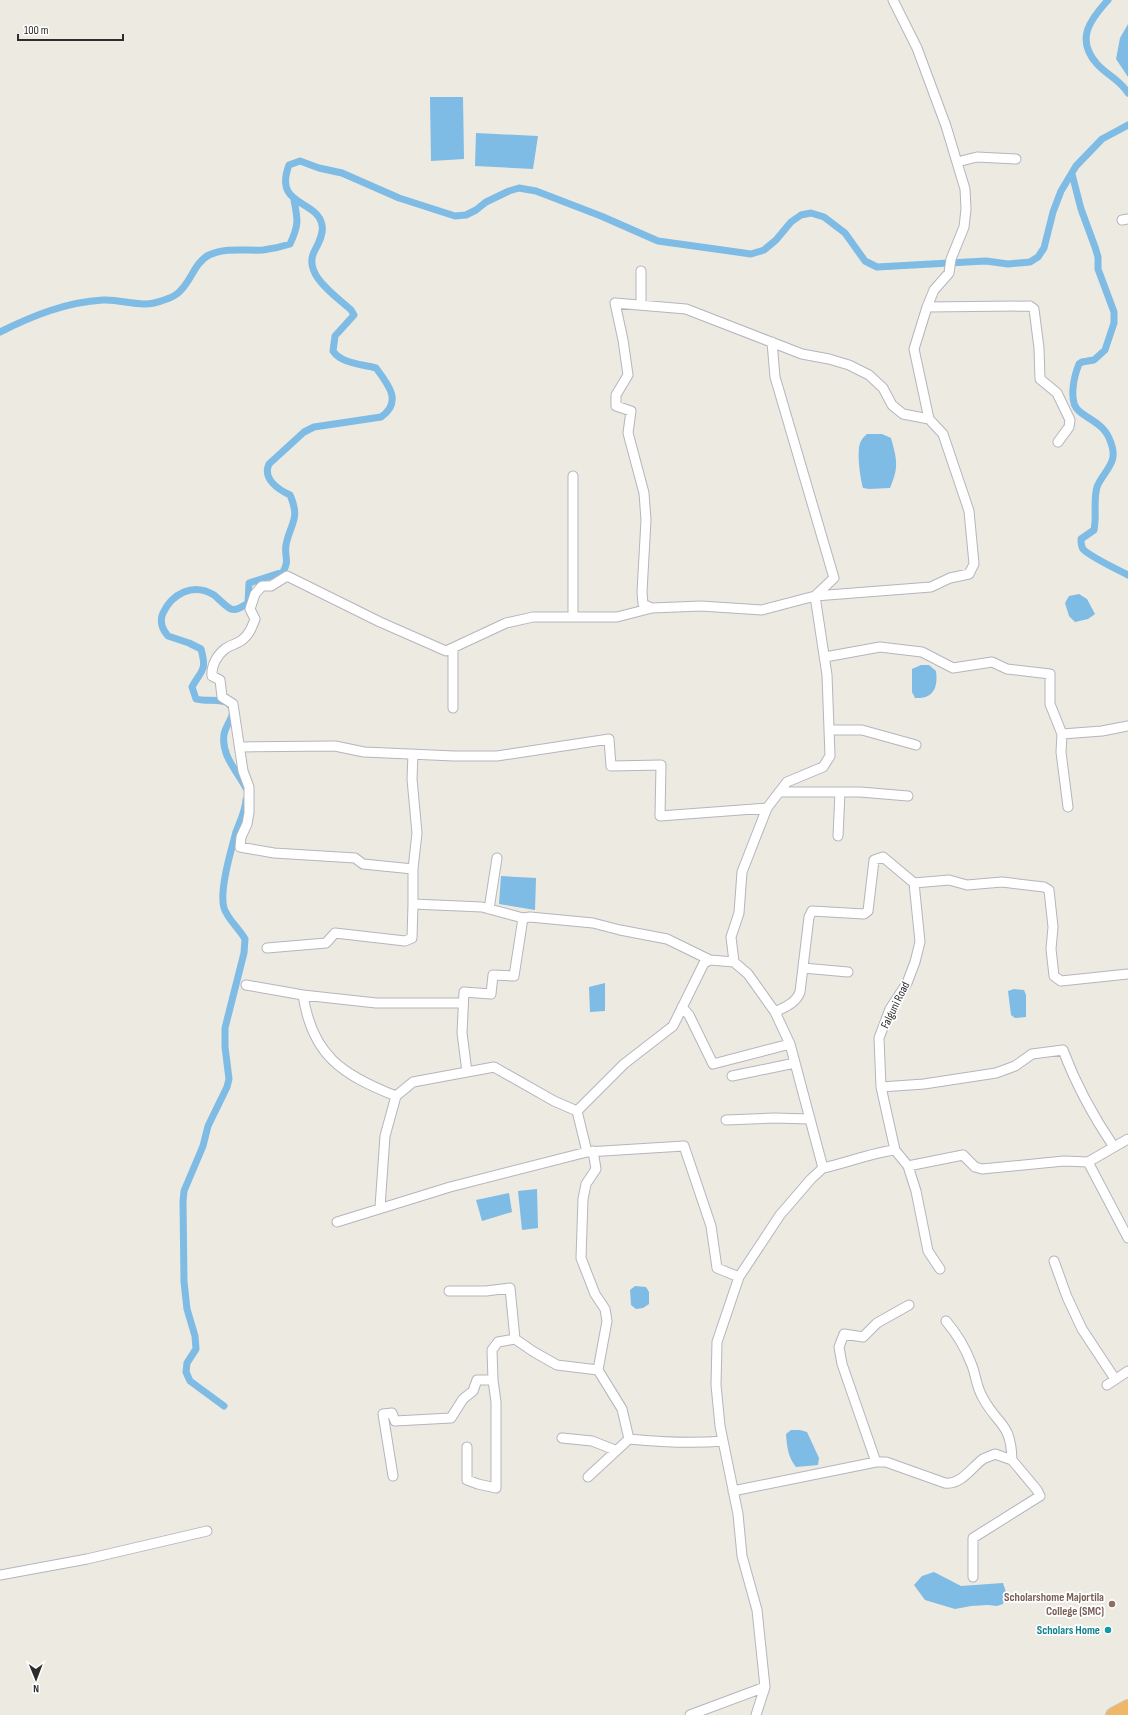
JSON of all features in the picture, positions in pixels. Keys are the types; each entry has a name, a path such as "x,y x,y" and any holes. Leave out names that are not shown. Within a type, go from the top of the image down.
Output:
{"highway":[{"path":"1113,1715 1128,1707"}],"street":[{"path":"413,870 363,864 355,858 274,853 240,847 241,837 247,824 250,797 247,777 243,771 241,746 233,704 222,697 220,680 212,676 212,671 216,660 225,649 241,641 251,629 255,619 250,609 255,594 262,586 272,586 287,576 380,622 446,651 506,623 533,617 617,617 652,608 701,606 762,610 815,596 931,587 950,578 969,574 974,564 969,511 942,434 929,419 914,349 934,290 950,273 950,259 964,227 966,209 964,189 957,162 917,48 893,0"},
{"path":"957,162 978,156 1016,159"},
{"path":"641,271 641,305"},
{"path":"652,608 644,604 642,592 646,520 644,493 628,433 631,411 616,406 616,395 628,376 623,340 615,303 686,309 802,354 829,359 849,365 869,376 883,388 892,405 903,414 929,419"},
{"path":"927,307 1030,306 1034,308 1039,348 1040,379 1057,393 1070,420 1068,427 1058,442"},
{"path":"772,342 775,377 834,578 815,596"},
{"path":"573,476 573,617"},
{"path":"734,962 732,937 739,913 742,872 767,808 787,782 823,767 830,756 827,675 815,596"},
{"path":"825,657 880,647 922,652 953,668 992,662 1007,669 1050,674 1050,704 1062,734 1061,752 1068,807"},
{"path":"453,648 453,708"},
{"path":"1062,734 1102,731 1128,726"},
{"path":"829,730 862,730 916,745"},
{"path":"241,746 335,746 364,752 497,756 609,739 611,766 661,765 660,816 767,808"},
{"path":"266,948 326,942 335,933 405,941 412,938 413,870 417,832 412,779 413,754"},
{"path":"779,792 840,792 908,796"},
{"path":"838,836 840,792"},
{"path":"774,1012 797,998 803,968 809,917 812,911 864,914 868,911 874,860 883,857 914,883 949,880 967,885 1002,882 1044,887 1049,890 1053,927 1051,949 1054,976 1061,981 1128,974"},
{"path":"489,909 497,858"},
{"name":"Falguni Road","path":"895,1150 881,1087 879,1038 890,1009 907,983 915,962 920,942 914,883"},
{"path":"413,904 482,907 523,918 530,916 593,923 667,939 710,960 734,962 748,974 774,1012 790,1044 823,1168"},
{"path":"467,1072 462,1033 462,1003 464,992 491,994 493,975 514,976 523,918"},
{"path":"577,1111 624,1064 673,1026 701,967 704,962 710,960"},
{"path":"803,968 848,972"},
{"path":"246,984 303,995 376,1003 462,1003"},
{"path":"303,995 306,1017 326,1055 346,1072 369,1086 396,1096"},
{"path":"682,1006 689,1015 712,1064 790,1044"},
{"path":"881,1087 924,1084 996,1073 1014,1066 1032,1054 1063,1050 1075,1082 1099,1125 1114,1147"},
{"path":"732,1076 795,1063"},
{"path":"380,1207 385,1136 396,1096 413,1082 494,1067 554,1101 577,1111 596,1169 586,1184 583,1199 581,1258 595,1294 605,1309 608,1321 598,1370 622,1410 629,1439"},
{"path":"726,1120 774,1118 810,1119"},
{"path":"908,1166 963,1155 975,1167 982,1169 1064,1161 1088,1162 1128,1139"},
{"path":"337,1222 380,1207 590,1151 684,1146 711,1226 717,1268 739,1277"},
{"path":"756,1715 765,1687 757,1610 742,1556 738,1514 722,1440 716,1385 717,1342 739,1277 780,1214 811,1179 823,1168 851,1162 881,1152 895,1150 908,1166 916,1191 928,1251 940,1269"},
{"path":"1088,1162 1128,1238"},
{"path":"1054,1260 1067,1297 1082,1329 1115,1379"},
{"path":"449,1291 486,1291 510,1288 515,1339"},
{"path":"876,1462 847,1382 839,1346 844,1334 863,1337 877,1323 909,1305"},
{"path":"946,1321 963,1345 972,1364 976,1382 983,1398 1006,1427 1011,1442 1012,1460"},
{"path":"467,1446 467,1480 496,1488 496,1402 493,1380 492,1350 498,1342 515,1339 534,1352 557,1364 598,1370"},
{"path":"1107,1385 1128,1371"},
{"path":"393,1476 383,1414 392,1413 396,1421 451,1418 463,1399 473,1391 477,1380 493,1380"},
{"path":"562,1438 592,1441 616,1450"},
{"path":"588,1477 629,1439 682,1442 722,1440"},
{"path":"733,1492 876,1462 886,1462 945,1483 952,1484 968,1474 984,1459 995,1454 1012,1460 1037,1490 1040,1496 973,1538 973,1577"},
{"path":"0,1575 87,1559 207,1531"},
{"path":"690,1715 765,1687"}],"water":[{"path":"1128,24 1128,77 1116,59 1120,38"},
{"path":"430,97 463,97 464,159 431,161"},
{"path":"476,133 538,136 533,169 475,166"},
{"path":"867,434 882,434 891,438 895,452 896,469 890,488 863,488 860,471 859,450 861,440"},
{"path":"1079,594 1087,599 1095,614 1088,619 1075,622 1069,616 1065,603 1069,596"},
{"path":"921,665 929,665 936,671 936,682 931,694 921,698 915,698 912,692 912,669"},
{"path":"501,876 536,878 535,910 499,904"},
{"path":"605,983 605,1011 590,1012 589,987"},
{"path":"1014,989 1024,990 1026,995 1026,1017 1015,1018 1011,1015 1008,991"},
{"path":"537,1189 538,1228 522,1230 518,1191"},
{"path":"509,1193 512,1212 482,1221 476,1200"},
{"path":"635,1286 646,1287 649,1292 649,1304 643,1308 636,1309 631,1305 630,1290"},
{"path":"791,1430 807,1432 819,1458 818,1465 796,1467 788,1452 786,1434"},
{"path":"934,1572 961,1586 1003,1583 1006,1592 1003,1604 997,1606 971,1606 955,1609 925,1600 914,1585 922,1576"}],"waterway":[{"path":"1108,0 1091,22 1086,38 1087,46 1090,55 1097,64 1125,88 1128,93"},
{"path":"246,788 230,763 225,749 224,735 233,712 232,708 229,704 223,701 196,699 192,687 201,673 204,662 201,649 168,636 162,625 161,619 163,613 172,600 184,592 191,590 206,591 214,595 231,609 238,609 248,603 249,583 283,572 286,564 286,545 294,521 295,510 290,495 277,487 270,479 267,469 269,464 304,432 314,427 381,417 388,411 392,399 389,387 376,368 341,359 333,351 335,336 354,315 351,310 330,292 317,277 313,269 312,261 321,235 322,225 318,217 312,211 291,196 287,188 286,179 289,165 300,161 319,168 342,173 399,198 455,216 466,215 476,210 486,202 519,188 536,191 601,216 658,241 751,254 764,250 776,240 791,222 801,215 811,213 824,217 845,233 865,261 877,267 986,261 1008,264 1030,262 1038,257 1044,248 1053,212 1061,191 1076,166 1102,139 1128,125"},
{"path":"1072,174 1081,209 1098,257 1098,269 1114,312 1114,323 1105,350 1094,360 1079,364 1075,375 1073,389 1076,407 1079,411 1102,427 1111,443 1113,450 1112,462 1097,487 1095,498 1094,530 1081,539 1081,544 1086,552 1128,575"},
{"path":"0,332 37,315 89,301 110,300 135,304 148,304 172,297 185,286 200,262 209,255 229,250 266,250 290,244 297,222 294,200"},
{"path":"224,1406 190,1381 186,1372 187,1363 196,1349 195,1336 187,1309 184,1282 183,1201 184,1191 203,1146 208,1126 227,1087 229,1079 225,1047 225,1028 244,953 245,939 224,908 223,891 236,832 246,800"}],"place":[{"name":"Scholarshome Majortila College (SMC)","path":"1112,1604"},
{"name":"Scholars Home","path":"1108,1630"}]}
